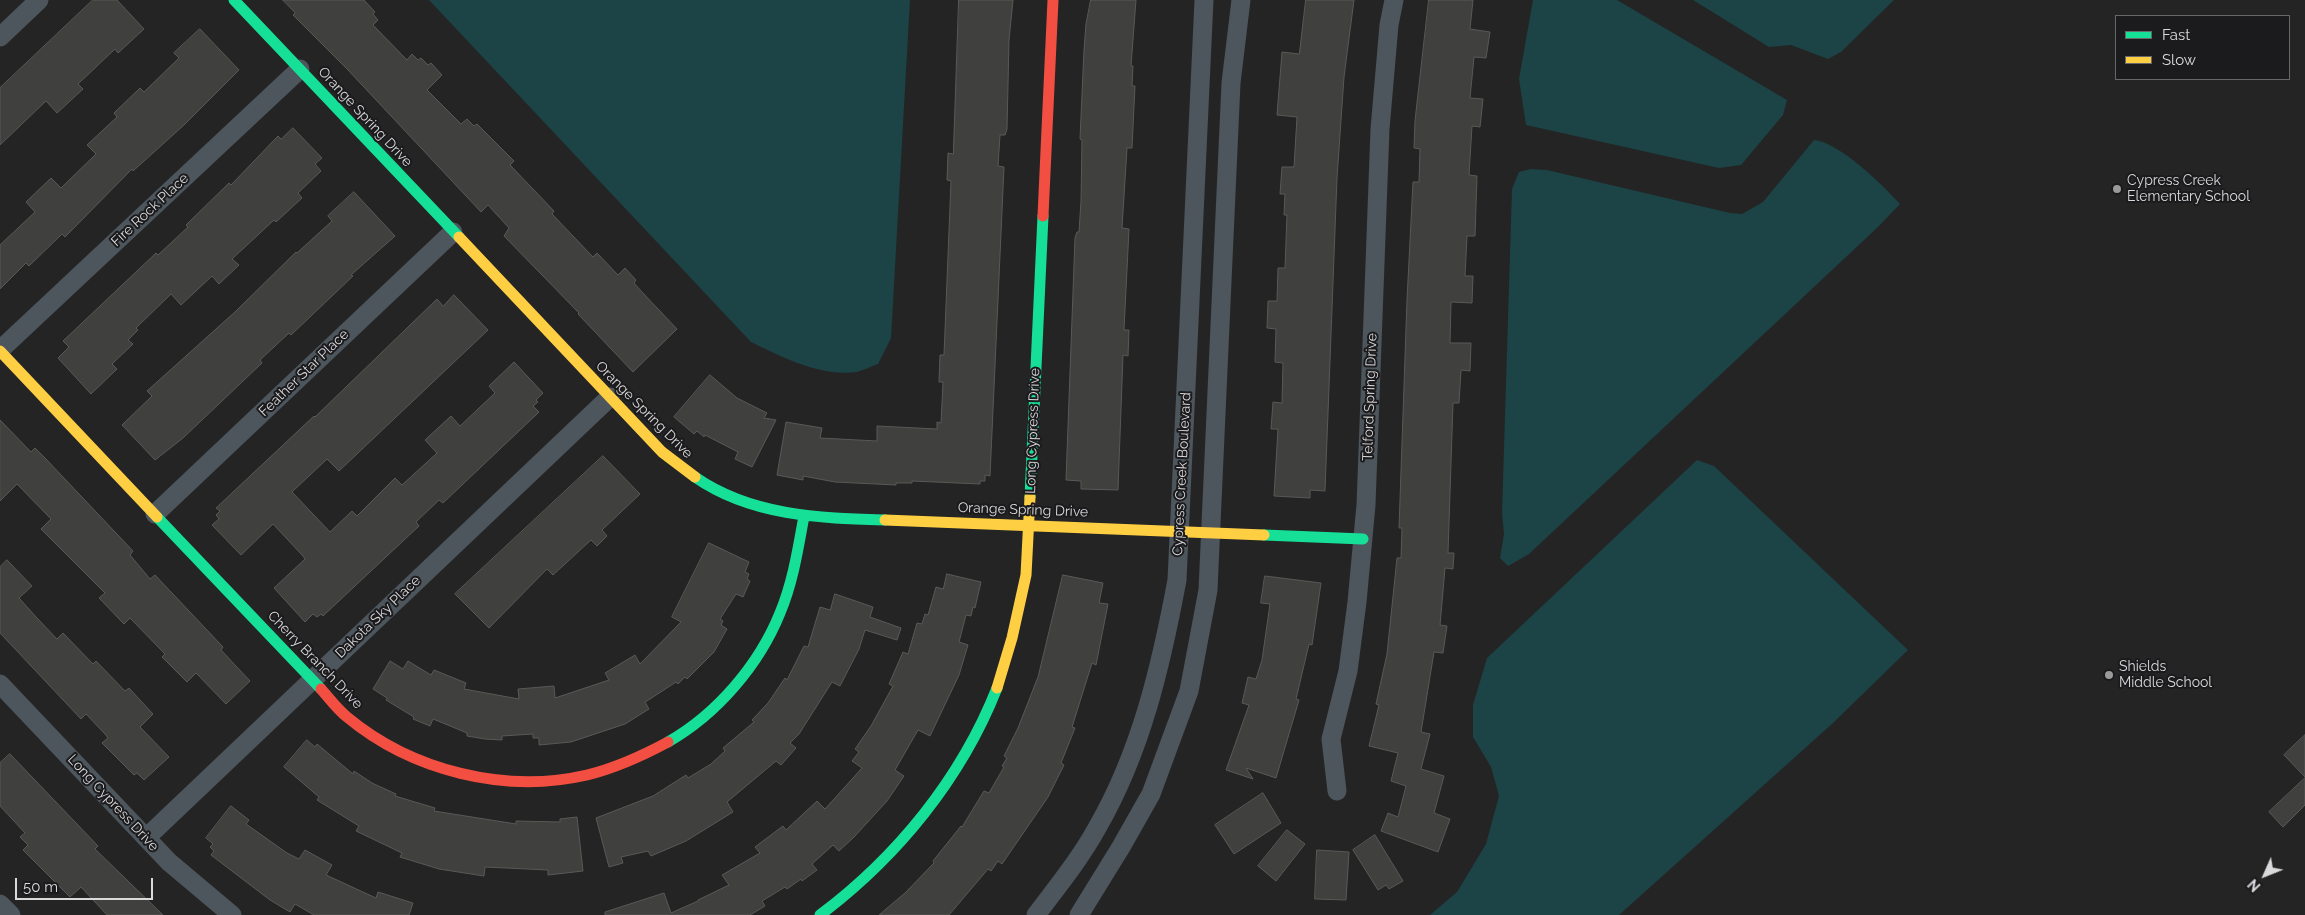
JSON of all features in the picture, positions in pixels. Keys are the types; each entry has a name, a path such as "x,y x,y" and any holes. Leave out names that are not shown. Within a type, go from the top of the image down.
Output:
{"street":[{"path":"0,37 39,0"},
{"name":"Orange Spring Drive","path":"234,0 662,452 684,472 739,502 784,514 804,516 1363,538"},
{"name":"Long Cypress Drive","path":"820,915 838,903 881,862 922,816 965,752 992,700 1009,652 1026,575 1052,0"},
{"name":"Cypress Creek Boulevard","path":"1036,915 1097,828 1124,773 1144,721 1164,654 1177,580 1180,531 1204,0"},
{"path":"1079,915 1151,794 1189,691 1208,590 1231,83 1241,0"},
{"name":"Telford Spring Drive","path":"1337,791 1331,739 1348,671 1363,538 1380,129 1389,25 1394,0"},
{"name":"Fire Rock Place","path":"0,351 300,70"},
{"name":"Feather Star Place","path":"155,514 453,232"},
{"name":"Cherry Branch Drive","path":"0,351 346,716 372,735 407,755 438,768 484,778 526,781 560,780 590,775 646,756 678,737 711,710 744,675 775,625 795,565 804,516"},
{"name":"Dakota Sky Place","path":"146,838 610,397"},
{"name":"Long Cypress Drive","path":"0,684 169,862 232,915"},
{"path":"0,904 11,915"}],"water":[{"path":"429,0 910,0 891,338 878,364 856,372 829,372 815,369 775,354 751,342"},
{"path":"1533,0 1617,0 1787,100 1783,115 1741,165 1719,168 1526,125 1519,79"},
{"path":"1693,0 1894,0 1841,52 1828,59 1791,45 1769,47"},
{"path":"1814,140 1836,148 1848,156 1883,186 1900,204 1878,227 1529,554 1508,566 1500,558 1504,534 1502,513 1512,189 1519,172 1531,169 1547,170 1730,213 1742,214 1763,202"},
{"path":"1697,460 1714,466 1908,650 1833,723 1619,915 1430,915 1457,892 1486,844 1499,796 1491,767 1473,737 1473,705 1487,658"}],"building":[{"path":"93,0 117,0 144,29 118,53 115,49 78,84 83,89 57,113 46,101 0,145 0,88"},
{"path":"283,0 364,0 375,12 373,14 378,20 373,25 407,60 412,54 418,60 421,58 428,65 431,63 442,75 427,90 461,124 467,119 474,126 477,124 514,161 510,165 554,211 552,214 593,257 597,253 618,275 625,268 636,280 634,283 677,329 633,372 504,236 509,228 488,205 481,212 348,70 293,15 295,13"},
{"path":"959,0 1013,0 1009,40 1007,129 1005,135 1000,135 998,166 1004,167 990,476 985,475 985,481 980,481 980,484 912,481 912,483 896,483 896,485 835,482 803,476 803,480 777,475 786,422 822,428 820,438 877,441 877,426 937,429 937,422 941,423 943,382 939,382 940,355 944,355 951,181 947,180 948,153 953,154"},
{"path":"1091,0 1136,0 1131,66 1133,66 1132,86 1135,86 1132,148 1127,148 1122,228 1129,229 1124,330 1129,330 1128,356 1123,355 1118,490 1081,489 1081,481 1066,480 1075,238 1077,232 1079,232 1081,201 1082,140 1080,139 1084,50 1086,24"},
{"path":"1306,0 1354,0 1344,77 1337,178 1325,491 1310,490 1310,498 1274,496 1278,429 1271,429 1273,402 1282,403 1283,363 1275,362 1276,329 1267,328 1268,301 1277,301 1278,268 1285,268 1287,215 1284,215 1285,194 1280,194 1282,167 1294,167 1297,117 1277,115 1282,52 1299,54"},
{"path":"1429,0 1473,0 1470,29 1490,32 1486,58 1474,57 1470,98 1483,99 1480,127 1472,126 1469,175 1477,176 1475,236 1467,236 1465,276 1473,276 1472,303 1451,302 1450,343 1471,343 1470,371 1461,370 1459,403 1453,403 1448,553 1454,553 1453,569 1445,568 1440,625 1447,626 1443,653 1434,652 1421,732 1430,734 1421,769 1444,776 1434,813 1450,819 1438,852 1381,831 1388,813 1398,817 1406,786 1391,781 1398,753 1369,746 1379,705 1376,704 1387,654 1397,558 1401,558 1402,528 1399,528 1407,300 1413,182 1419,182 1420,149 1414,148 1415,121"},
{"path":"200,29 239,70 184,125 133,171 132,169 65,237 62,234 29,266 26,263 0,289 0,245 35,212 26,202 51,178 61,188 96,154 87,145 117,117 114,113 140,88 144,92 179,58 174,53"},
{"path":"293,128 322,158 315,164 321,171 298,193 302,198 276,222 274,220 232,259 239,265 219,284 212,276 181,305 171,294 136,328 138,330 128,340 133,344 112,364 117,369 91,394 58,358 69,347 63,341 156,253 158,255 188,227 186,225 229,183 231,185 278,136 281,139"},
{"path":"354,192 395,236 351,275 353,276 291,335 289,333 260,360 262,363 183,438 155,460 122,425 152,396 147,391 236,311 296,252 332,221 328,216"},
{"path":"454,295 488,330 339,471 327,459 292,492 330,532 352,511 357,516 395,478 402,485 437,453 425,440 451,416 460,426 495,393 489,386 514,362 543,393 536,400 538,402 533,406 539,412 443,503 439,500 416,522 419,526 323,616 321,614 317,617 313,614 305,622 274,588 305,559 303,556 273,524 241,555 212,525 219,519 216,515 220,511 216,508 315,417 437,299 443,306"},
{"path":"710,375 737,398 767,413 764,418 776,420 752,467 735,459 738,452 705,435 704,437 697,431 694,434 674,417"},
{"path":"0,420 31,452 35,448 45,458 133,551 130,555 150,579 155,575 223,647 221,650 250,681 226,704 196,673 187,682 162,657 165,654 130,618 124,624 99,598 105,593 41,529 51,519 17,484 0,501"},
{"path":"603,456 640,494 602,530 607,536 597,546 591,540 553,575 547,569 489,628 455,594"},
{"path":"709,543 749,562 745,572 749,574 747,579 750,581 743,597 736,594 720,619 723,621 721,625 727,629 714,652 687,679 685,677 678,684 676,682 645,702 649,709 625,724 571,742 539,745 539,738 533,738 533,734 502,736 502,740 485,739 467,736 467,733 433,719 430,726 413,719 414,717 386,700 387,698 373,689 390,661 403,669 408,661 431,675 434,670 466,683 464,689 519,699 518,689 554,686 555,698 609,680 605,673 635,655 640,664 681,622 672,617"},
{"path":"7,560 32,586 19,598 37,618 57,639 63,633 93,664 96,661 125,691 129,688 153,714 140,727 169,757 144,780 137,773 134,775 102,743 108,738 86,714 81,719 0,633 0,567"},
{"path":"947,574 981,582 975,608 973,607 971,616 966,615 959,642 968,645 959,675 930,736 918,730 895,770 904,776 887,801 854,837 839,851 833,845 812,864 817,870 802,881 801,879 787,889 785,887 762,901 765,906 750,915 605,915 605,912 664,893 671,913 698,901 729,885 722,875 760,853 755,847 783,826 786,830 817,801 825,809 862,768 852,761 859,752 855,749 871,726 893,686 889,684 903,652 908,654 917,623 922,624 925,614 928,615 936,587 943,589"},
{"path":"1063,575 1103,583 1099,603 1108,604 1096,665 1092,663 1072,727 1075,728 1061,763 1064,765 1048,797 1002,864 998,861 991,871 988,869 949,915 879,915 905,893 934,863 933,861 962,827 984,791 989,793 1004,767 1002,766 1007,758 1004,756 1018,728 1038,677"},
{"path":"1265,576 1321,583 1312,645 1309,644 1296,699 1299,700 1276,778 1246,768 1253,779 1226,770 1249,705 1242,703 1248,677 1256,679 1262,660 1270,604 1261,603"},
{"path":"835,594 873,607 870,617 901,628 897,640 865,630 859,649 840,686 832,682 799,734 790,743 796,748 781,765 776,761 727,802 733,812 686,841 651,856 648,851 621,857 623,863 609,867 596,818 653,796 686,775 688,778 711,764 725,751 723,748 754,722 752,720 768,703 785,678 787,680 804,646 808,647 820,607 830,610"},
{"path":"2305,735 2305,777 2284,755"},
{"path":"307,740 315,747 317,744 353,774 354,771 372,783 396,794 395,796 435,808 434,811 516,824 516,821 560,822 560,819 577,817 583,871 548,875 548,870 485,867 484,876 439,869 400,857 402,853 356,831 359,826 317,800 319,797 284,767"},
{"path":"10,754 98,846 95,849 163,915 107,915 81,887 70,897 23,850 28,845 20,837 25,833 0,806 0,763"},
{"path":"2305,778 2305,805 2283,827 2269,812"},
{"path":"1263,793 1281,823 1234,854 1215,825"},
{"path":"231,806 249,820 246,824 287,853 299,859 305,850 332,865 326,875 376,898 378,892 413,903 409,915 314,915 295,904 290,912 270,900 211,855 214,851 210,847 213,844 206,838"},
{"path":"1287,830 1305,844 1276,881 1258,866"},
{"path":"1375,835 1403,881 1389,889 1386,885 1378,890 1353,850"},
{"path":"1317,850 1349,852 1346,900 1315,899"}],"traffic: fast":[{"path":"234,0 459,237"},
{"path":"1030,497 1043,216"},
{"path":"695,477 739,500 762,507 811,516 885,520"},
{"path":"668,742 686,731 719,703 761,651 780,613 788,589 795,565 804,516"},
{"path":"157,517 321,689"},
{"path":"1264,535 1363,539"},
{"path":"820,915 875,868 924,814 965,754 997,688"}],"traffic: slow":[{"path":"459,237 662,452 695,477"},
{"path":"0,351 157,517"},
{"path":"997,688 1012,638 1026,575 1030,497"},
{"path":"885,520 1264,535"}],"traffic: jam":[{"path":"1043,216 1053,0"},
{"path":"321,689 347,717 373,736 400,752 430,764 492,779 524,782 556,780 587,775 629,761 668,742"}],"place":[{"name":"Cypress Creek Elementary School","path":"2117,189"},
{"name":"Shields Middle School","path":"2109,675"}]}
